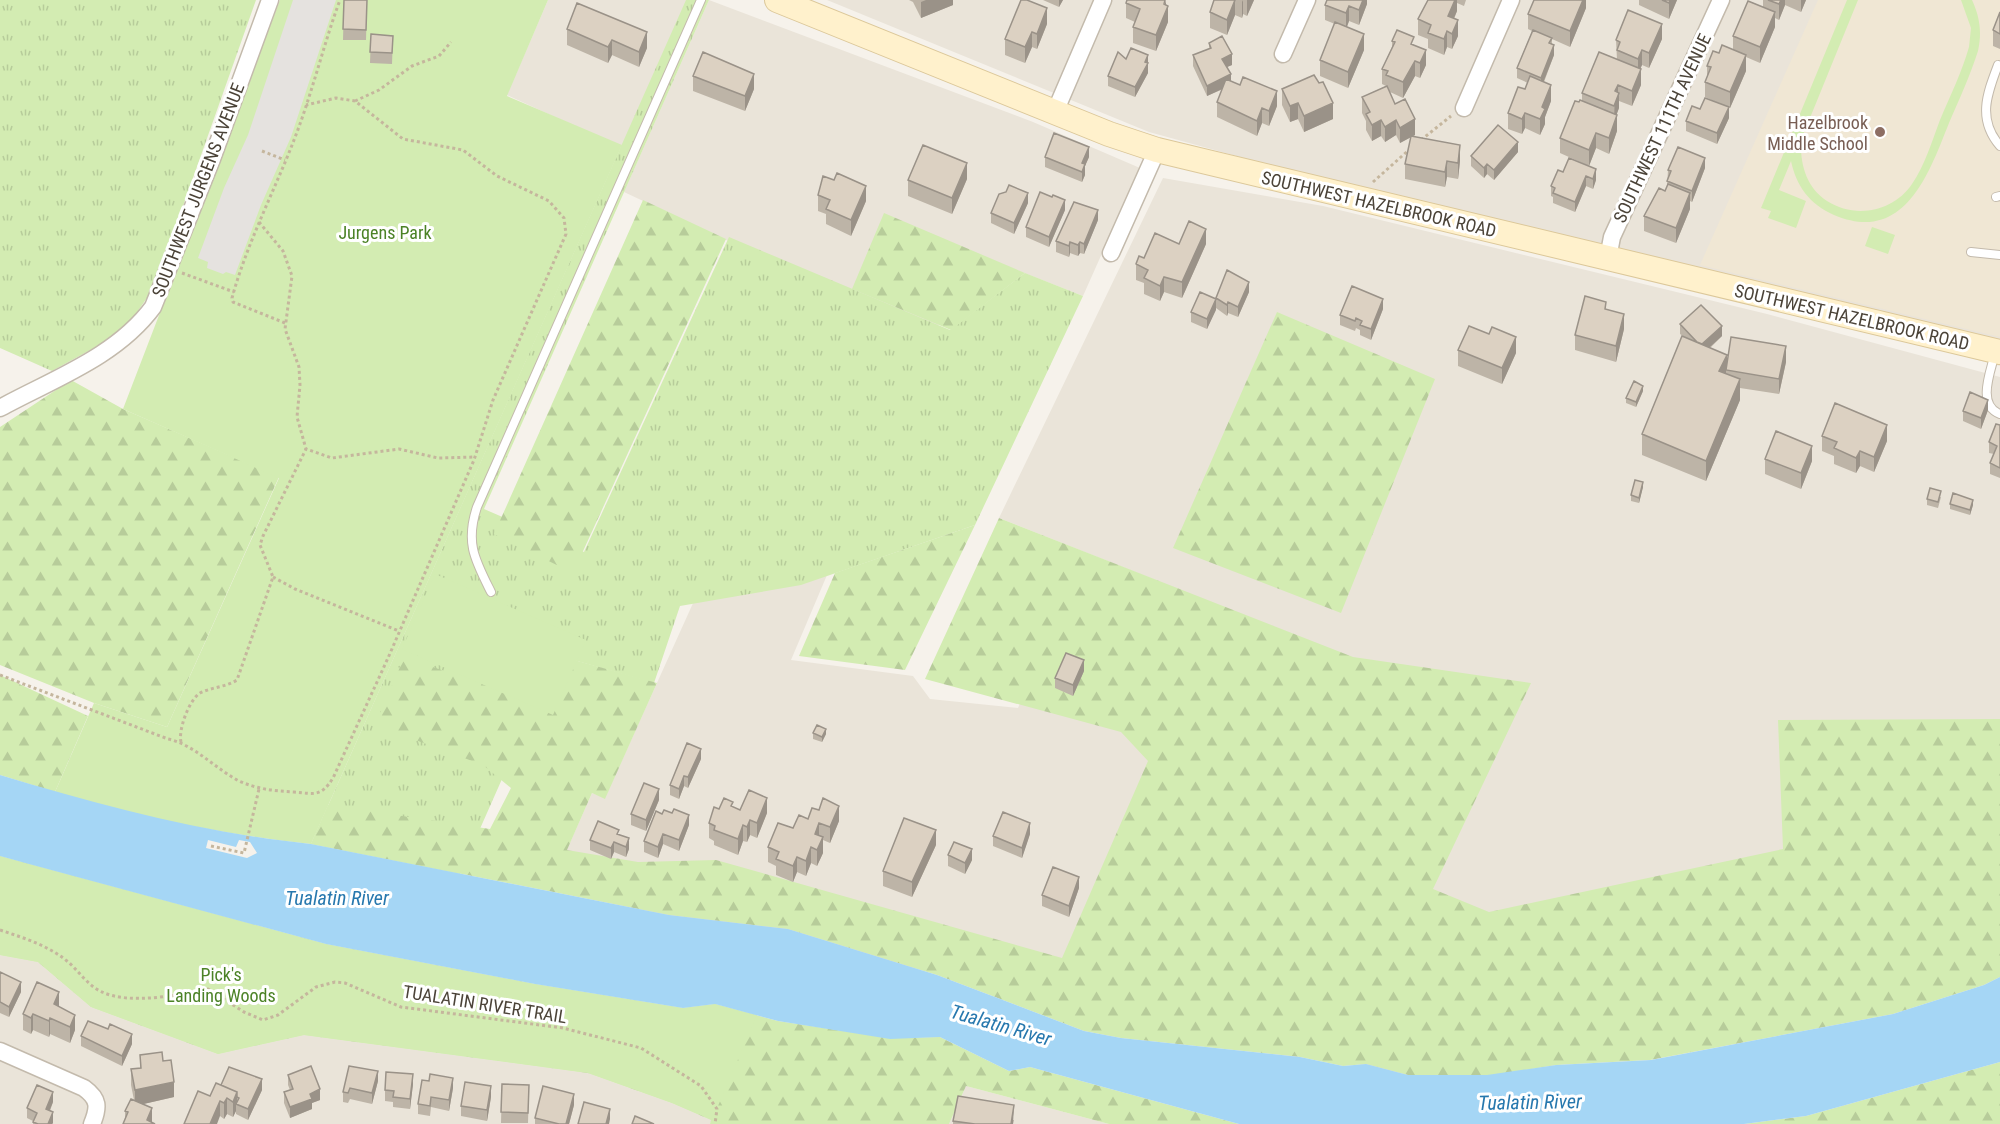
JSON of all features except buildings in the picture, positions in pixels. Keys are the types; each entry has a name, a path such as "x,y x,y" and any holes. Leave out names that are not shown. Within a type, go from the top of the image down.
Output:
{"street":[{"name":"SOUTHWEST JURGENS AVENUE","path":"0,408 107,352 139,326 153,307 170,268 270,0"},
{"name":"SOUTHWEST HAZELBROOK ROAD","path":"777,0 1055,112 1156,150 1998,352"},
{"path":"1055,112 1102,0"},
{"path":"1283,54 1307,0"},
{"path":"1464,108 1511,0"},
{"name":"SOUTHWEST 111TH AVENUE","path":"1608,258 1612,237 1721,0"},
{"path":"1112,253 1156,150"},
{"path":"0,1051 95,1095 98,1106 92,1124"}],"lane":[{"path":"491,592 471,549 471,525 477,507 577,286 701,0"},
{"path":"1998,65 1986,97 1985,113 1987,124 2000,146"},
{"path":"1971,252 2000,255"},
{"path":"1998,352 1986,396 1989,406 2000,414"}],"path":[{"path":"285,323 237,305 232,298 259,222 306,105 322,48 340,0"},
{"path":"355,101 379,90 412,66 439,56 451,42"},
{"path":"273,577 237,680 198,694 179,735 181,742 190,750 238,780 259,789 315,794 325,790 357,728 475,457 493,400 566,234 564,218 549,201 497,176 463,150 403,139 355,101 336,98 306,105"},
{"path":"1367,202 1369,186 1440,123 1464,108"},
{"path":"262,151 285,160"},
{"path":"259,222 283,251 292,276 285,323 299,367 297,417 306,449 260,545 273,577 295,589 399,631"},
{"path":"170,268 234,292"},
{"path":"306,449 332,458 399,448 438,458 475,457"},
{"path":"0,675 168,740 181,742"},
{"path":"211,846 244,853 259,789"},
{"name":"TUALATIN RIVER TRAIL","path":"0,930 29,938 50,950 66,960 99,991 110,995 174,996 208,989 263,1020 278,1015 316,987 335,982 354,986 401,1006 563,1028 641,1048 701,1086 717,1109 715,1124"}],"shaded area":[{"path":"293,0 336,0 291,137 261,205 235,275 226,272 223,274 207,268 208,262 198,258 224,188 248,135"},
{"path":"548,0 687,0 627,150 507,95"},
{"path":"709,0 1033,122 1140,168 1083,296 968,251 933,337 624,192"},
{"path":"827,0 2000,0 2000,366 1149,132"},
{"name":"Hazelbrook Middle School","path":"1818,0 2000,0 2000,337 1700,265"},
{"path":"1163,178 1323,206 1767,314 2000,377 2000,977 1556,1065 1487,1075 1408,1075 549,890 592,793 605,798 783,404 880,450 791,660 913,676 930,699 1018,708 1082,561 1158,581 999,518"},
{"path":"0,955 38,962 91,1007 218,1054 304,1035 588,1073 712,1120 710,1124 0,1124"},
{"path":"966,1086 1109,1124 949,1124"}],"green space":[{"path":"0,0 256,0 154,288 123,332 52,371 0,348"},
{"name":"Jurgens Park","path":"280,0 548,0 507,96 622,145 311,844 246,836 182,824 55,792 94,703 167,727 279,478 123,409"},
{"path":"686,0 709,0 484,509 584,552 729,237 950,330 1025,273 1083,296 975,525 801,585 680,606 654,683 577,661 567,632 460,874 311,844"},
{"path":"1847,0 1858,0 1801,140 1803,166 1809,182 1820,195 1838,207 1861,211 1884,206 1904,194 1917,177 1969,47 1971,28 1961,0 1972,0 1977,13 1980,25 1978,51 1933,163 1911,199 1896,212 1879,220 1859,222 1834,215 1817,205 1805,193 1796,178 1791,161 1779,190 1806,201 1796,228 1768,218 1771,211 1761,208"},
{"path":"643,200 726,239 573,573 494,534"},
{"path":"884,213 1025,273 951,330 852,289"},
{"path":"1872,227 1895,235 1888,254 1865,246"},
{"path":"1277,312 1435,379 1341,613 1173,548"},
{"path":"71,380 123,409 279,477 167,727 94,703 0,665 0,427"},
{"path":"999,518 1353,657 1531,683 1433,889 1489,912 1783,849 1778,720 2000,719 2000,977 1984,985 1893,1014 1650,1060 1556,1065 1494,1075 1408,1075 1366,1064 1343,1066 1300,1057 1121,1038 1084,1031 937,975 788,929 669,915 311,844 328,805 490,829 511,788 483,765 375,725 404,657 545,706 567,658 657,683 605,799 592,793 567,850 638,862 716,860 1062,958 1148,761 1121,732 925,679"},
{"path":"975,525 905,670 799,656 835,573"},
{"path":"435,574 586,640 553,715 402,649"},
{"path":"0,675 88,716 55,792 0,775"},
{"name":"Pick's Landing Woods","path":"0,856 326,944 535,984 683,1008 715,1004 778,1021 890,1038 940,1037 1009,1071 1030,1067 1239,1124 1109,1124 966,1086 949,1124 710,1124 711,1120 672,1103 588,1073 304,1035 218,1054 91,1007 38,962 0,955"},
{"name":"Pick's Landing Woods","path":"0,856 326,944 535,984 683,1008 715,1004 757,1015 712,1120 588,1073 304,1035 218,1054 91,1007 38,962 0,955"},
{"path":"2000,1062 2000,1124 1744,1124 1806,1116"}],"water":[{"name":"Tualatin River","path":"0,775 115,808 193,826 311,844 669,915 788,929 937,975 1084,1031 1121,1038 1300,1057 1343,1066 1366,1064 1408,1075 1487,1075 1556,1065 1651,1060 1893,1014 1984,985 2000,977 2000,1062 1806,1116 1744,1124 1239,1124 1030,1067 1009,1071 940,1037 890,1039 778,1021 715,1004 683,1008 535,984 326,944 0,856"}],"pier":[{"path":"208,840 236,847 239,840 250,842 257,853 247,858 206,848"}],"place":[{"name":"Hazelbrook Middle School","path":"1880,132"}]}
